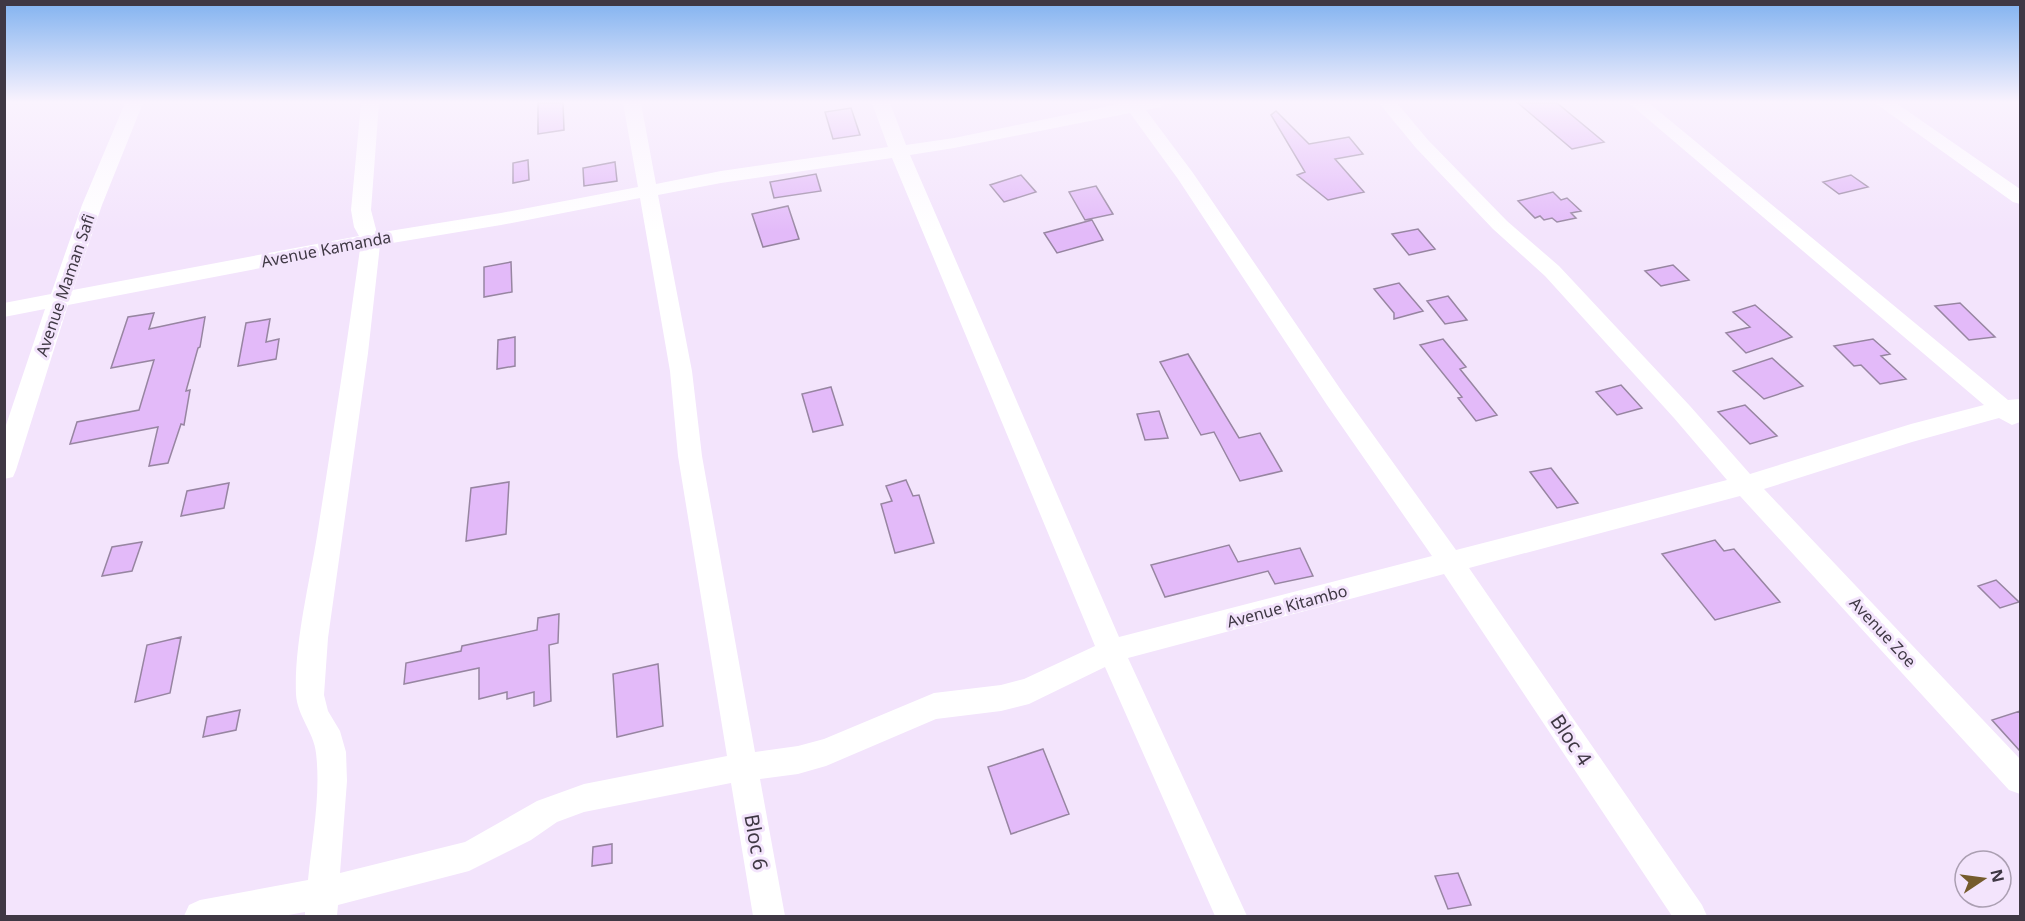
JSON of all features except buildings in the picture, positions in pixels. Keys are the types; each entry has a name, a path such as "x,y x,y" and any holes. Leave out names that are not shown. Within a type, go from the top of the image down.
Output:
{"street":[{"name":"Avenue Maman Safi","path":"4,470 41,352 92,205 116,146"},
{"path":"322,905 331,752 326,731 315,716 310,695 310,676 371,240 364,227 362,210 367,146"},
{"name":"Bloc 6","path":"639,146 681,371 690,456 769,916"},
{"path":"897,146 1111,651 1231,916"},
{"name":"Avenue Kamanda","path":"4,310 371,240 721,177 934,146"},
{"name":"Bloc 4","path":"1167,146 1335,399 1451,563 1691,916"},
{"name":"Avenue Zoe","path":"1424,146 1500,225 1552,271 1745,484 2020,780"},
{"path":"1690,146 2015,413"},
{"path":"1946,146 2020,198"},
{"name":"Avenue Kitambo","path":"200,916 322,905 469,856 548,811 584,798 743,767 798,760 826,752 934,706 1001,698 1029,691 1111,651 1745,484 1817,461 2015,413"}]}
